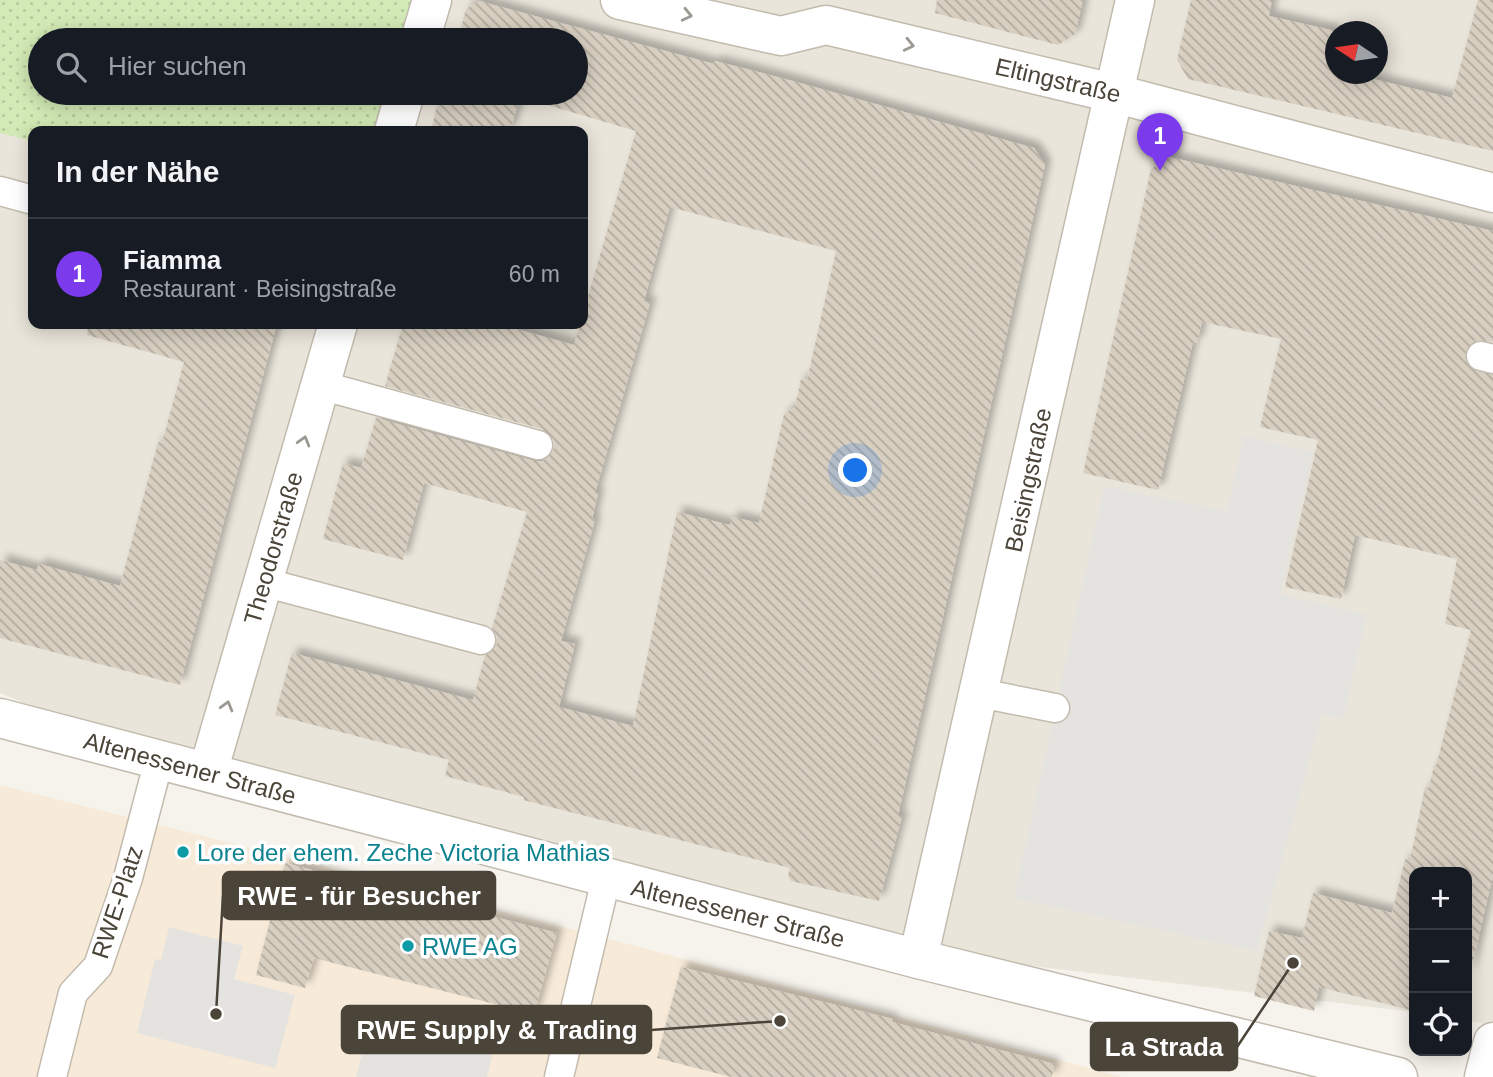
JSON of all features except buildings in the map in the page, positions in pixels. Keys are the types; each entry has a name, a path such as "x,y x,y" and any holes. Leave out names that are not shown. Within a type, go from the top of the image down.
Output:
{"street":[{"path":"424,28 432,0"},
{"name":"Eltingstraße","path":"620,0 781,36 826,25 1113,93 1493,193"},
{"name":"Beisingstraße","path":"918,959 981,693 1135,0"},
{"path":"395,126 402,105"},
{"name":"Theodorstraße","path":"208,772 337,329"},
{"name":"Altenessener Straße","path":"0,718 606,879 1398,1077"},
{"path":"1484,1077 1493,1042"}],"lane":[{"path":"0,191 28,199"},
{"path":"320,385 538,445"},
{"path":"263,582 481,640"},
{"path":"981,693 1055,708"},
{"name":"RWE-Platz","path":"52,1077 73,993 98,966 128,878 159,760"},
{"path":"559,1077 606,879"}],"shaded area":[{"path":"0,0 1493,0 1493,1026 1472,1021 1472,867 1409,867 1409,1011 916,952 159,759 0,693"},
{"path":"1244,436 1313,452 1280,594 1367,615 1343,719 1322,715 1257,951 1014,898 1104,486 1227,511"},
{"path":"0,785 587,933 1122,1077 0,1077"},
{"path":"169,927 243,946 234,979 295,995 275,1068 137,1033 155,959 161,960"},
{"path":"374,1008 496,1040 487,1077 356,1077"}],"green space":[{"path":"0,0 425,0 417,28 28,28 28,105 396,105 389,126 28,126 28,140 0,133"}],"place":[{"name":"Fiamma","path":"1160,171"},
{"name":"Lore der ehem. Zeche Victoria Mathias","path":"183,852"},
{"name":"RWE AG","path":"408,946"},
{"name":"La Strada","path":"1293,963"},
{"name":"RWE - für Besucher","path":"216,1014"},
{"name":"RWE Supply & Trading","path":"780,1021"}]}
